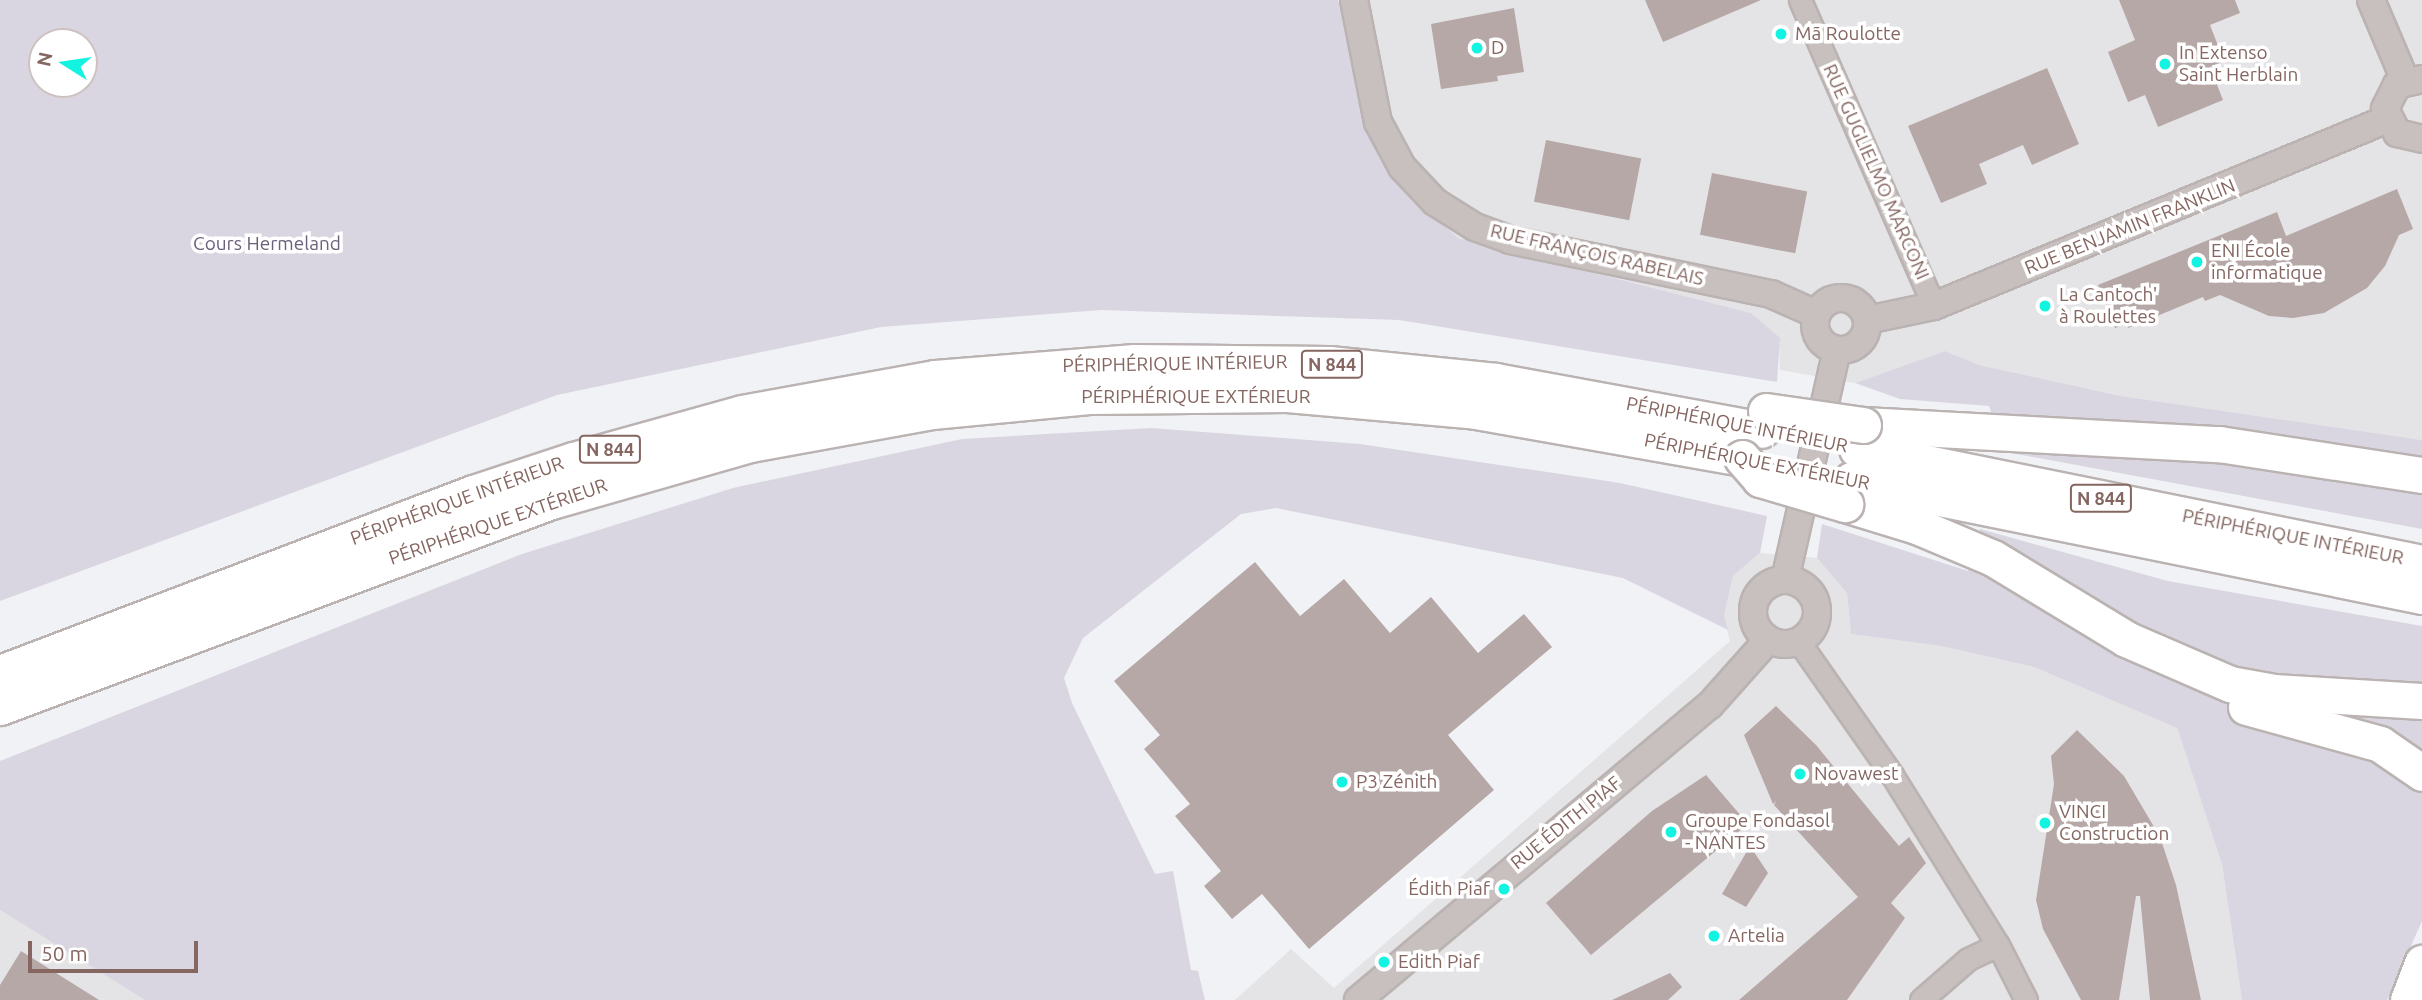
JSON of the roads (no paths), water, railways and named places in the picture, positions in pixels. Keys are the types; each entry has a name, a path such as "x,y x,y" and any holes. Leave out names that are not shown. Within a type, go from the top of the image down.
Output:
{"highway":[{"name":"PÉRIPHÉRIQUE INTÉRIEUR","path":"0,673 472,493 685,427 860,390 1056,365 1180,360 1378,368 1764,420 1854,464 2342,563 2422,563"},
{"name":"PÉRIPHÉRIQUE EXTÉRIEUR","path":"0,707 551,501 750,444 932,411 1090,396 1287,394 1489,412 1742,458 1760,479 1854,464"},
{"path":"1854,464 2219,444 2422,475"},
{"path":"1854,464 1917,526 1993,558 2126,639 2230,684 2274,692 2422,701"},
{"name":"N 844","path":"2342,563 2422,596"},
{"path":"2126,639 2150,664 2201,692 2360,736 2397,752 2422,773"},
{"path":"2408,1000 2422,963"}],"street":[{"name":"RUE FRANÇOIS RABELAIS","path":"1354,0 1378,122 1402,167 1445,209 1475,227 1510,240 1770,293 1816,314"},
{"name":"RUE GUGLIELMO MARCONI","path":"1800,0 1934,306"},
{"path":"2371,0 2414,79 2391,92 2387,119 2397,133 2419,144"},
{"name":"RUE BENJAMIN FRANKLIN","path":"1867,320 1934,306 2387,119"},
{"path":"1844,298 1859,305 1867,320 1860,342 1837,350 1818,337 1816,314 1827,301 1844,298"},
{"path":"1785,580 1837,350"},
{"path":"1785,580 1805,587 1816,605 1814,627 1799,642 1768,640 1756,625 1754,604 1766,587 1785,580"},
{"name":"RUE ÉDITH PIAF","path":"1358,1000 1710,705 1768,640"},
{"path":"1799,642 1892,775 1998,945 2026,1000"},
{"path":"1922,1000 1968,959 1998,945"}],"place":[{"name":"Mã Roulotte","path":"1781,34"},
{"name":"D","path":"1477,48"},
{"name":"In Extenso Saint Herblain","path":"2165,64"},
{"name":"ENI École informatique","path":"2197,262"},
{"name":"La Cantoch' à Roulettes","path":"2045,306"},
{"name":"Novawest","path":"1800,774"},
{"name":"P3 Zénith","path":"1342,782"},
{"name":"VINCI Construction","path":"2045,823"},
{"name":"Groupe Fondasol - NANTES","path":"1671,832"},
{"name":"Édith Piaf","path":"1504,889"},
{"name":"Artelia","path":"1714,936"},
{"name":"Edith Piaf","path":"1384,962"}],"park label":[{"name":"Cours Hermeland","path":"267,244"}]}
